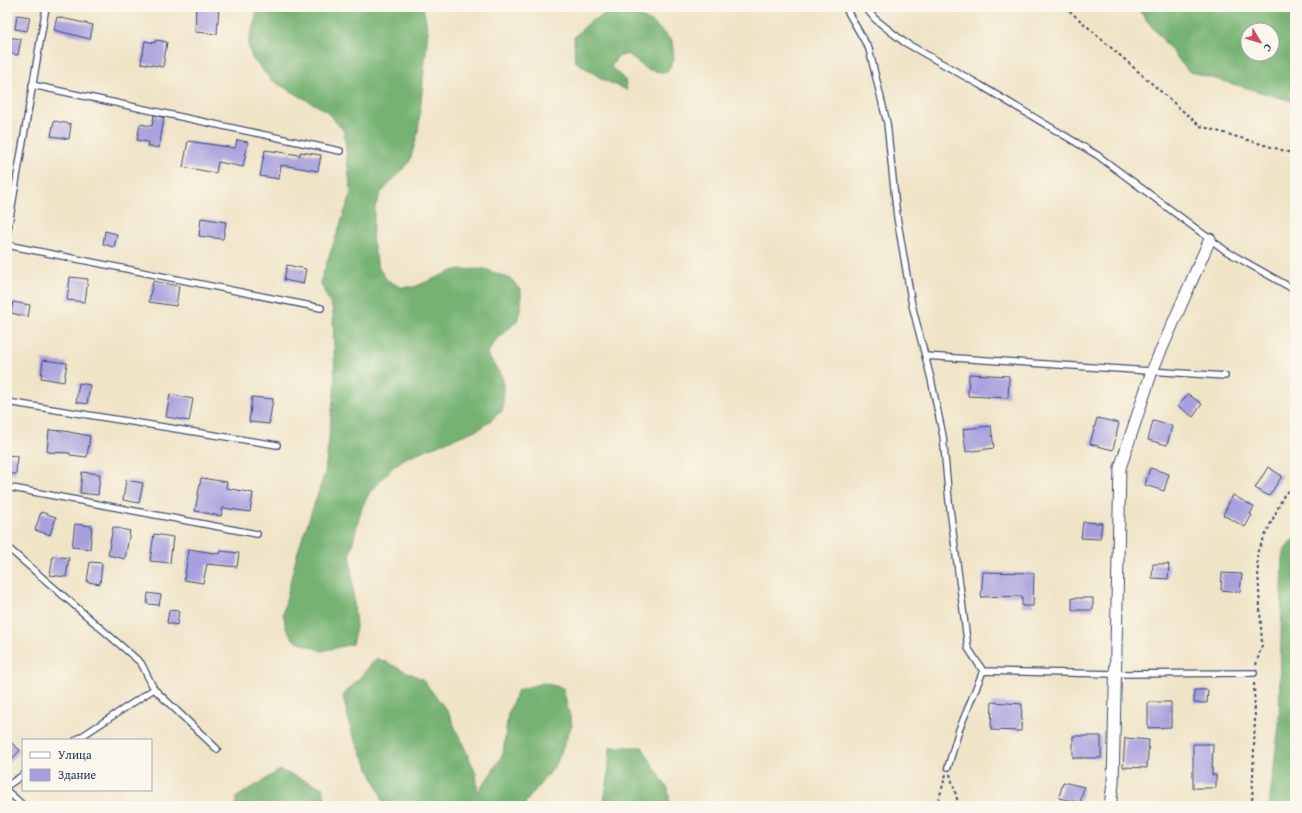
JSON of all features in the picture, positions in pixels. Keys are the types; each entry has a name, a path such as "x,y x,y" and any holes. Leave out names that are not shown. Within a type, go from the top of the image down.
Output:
{"street":[{"path":"1110,806 1113,784 1120,468 1152,371 1210,239"}],"lane":[{"path":"7,235 46,7"},
{"path":"845,7 869,49 886,123 897,217 912,305 943,436 950,509 968,648 983,671"},
{"path":"865,7 875,19 904,42 980,85 1097,155 1226,251 1295,290"},
{"path":"32,85 340,151"},
{"path":"7,245 321,308"},
{"path":"925,356 1225,376"},
{"path":"7,402 277,445"},
{"path":"7,487 257,534"},
{"path":"7,546 141,663 154,689 217,749"},
{"path":"983,671 1116,674 1254,673"},
{"path":"948,767 959,730 983,671"},
{"path":"78,739 154,689"},
{"path":"7,786 22,776"},
{"path":"7,791 24,806"}],"path":[{"path":"1065,7 1200,126 1295,154"},
{"path":"1252,806 1255,718 1254,673 1262,645 1257,553 1284,495 1295,484"},
{"path":"937,806 948,767"},
{"path":"948,767 959,806"}],"green space":[{"path":"259,7 423,7 428,31 418,132 410,161 380,194 375,207 372,238 378,267 387,280 400,287 414,287 455,270 485,269 511,279 521,291 521,307 517,321 495,341 487,354 503,379 503,410 481,428 407,457 393,467 370,492 362,507 350,553 356,628 352,644 322,651 294,640 286,628 283,613 297,554 325,473 335,383 333,310 320,282 351,194 344,131 325,110 271,80 252,58 248,44"},
{"path":"1136,7 1295,7 1295,102 1188,71"},
{"path":"620,8 652,22 672,41 674,60 666,73 646,69 628,54 617,57 611,67 625,80 627,90 602,79 575,61 574,37 591,21"},
{"path":"1295,537 1295,806 1269,806 1279,725 1283,552"},
{"path":"377,658 422,679 448,712 476,773 478,792 503,754 508,714 518,690 543,683 563,688 572,725 556,764 525,803 527,806 383,806 381,794 352,733 343,696"},
{"path":"610,747 642,747 668,789 670,806 603,806 608,779"},
{"path":"280,770 323,788 327,806 235,806 237,797"}],"building":[{"path":"196,7 219,7 217,34 195,32"},
{"path":"17,15 30,17 27,31 15,29"},
{"path":"57,17 93,25 90,39 54,30"},
{"path":"7,37 21,39 18,55 7,53"},
{"path":"156,40 167,42 163,67 141,63 145,41 155,43"},
{"path":"154,115 164,118 159,148 147,146 148,142 137,140 140,124 152,126"},
{"path":"54,121 71,124 69,139 51,136"},
{"path":"237,140 248,142 243,167 218,162 216,173 183,167 188,141 235,148"},
{"path":"265,150 300,155 300,152 321,155 318,171 281,165 279,179 260,176"},
{"path":"201,218 226,222 223,239 199,236"},
{"path":"105,231 117,234 114,247 103,244"},
{"path":"287,265 306,269 303,284 284,280"},
{"path":"70,277 88,279 85,302 67,300"},
{"path":"153,281 179,286 176,306 149,302"},
{"path":"13,302 30,305 28,317 11,313"},
{"path":"43,360 67,363 64,382 41,378"},
{"path":"969,374 1009,376 1008,398 968,396"},
{"path":"79,383 90,385 87,404 76,402"},
{"path":"170,394 193,399 189,421 166,417"},
{"path":"1188,394 1202,404 1193,417 1178,406"},
{"path":"252,397 273,399 269,424 249,422"},
{"path":"1097,418 1119,423 1113,450 1090,444"},
{"path":"1153,421 1172,426 1167,445 1148,440"},
{"path":"991,426 994,448 966,452 963,429"},
{"path":"49,430 90,436 87,457 70,455 70,453 47,452"},
{"path":"7,455 17,456 16,474 7,474"},
{"path":"1268,467 1282,476 1269,496 1255,488"},
{"path":"1150,468 1169,474 1164,491 1145,485"},
{"path":"82,472 100,474 98,495 80,493"},
{"path":"201,478 227,482 226,488 253,493 250,512 223,508 221,516 195,511"},
{"path":"126,480 143,483 139,503 123,500"},
{"path":"1233,495 1254,507 1250,514 1252,515 1245,527 1223,515"},
{"path":"41,512 56,517 50,535 35,530"},
{"path":"1083,522 1102,523 1100,539 1081,538"},
{"path":"75,524 92,526 90,549 72,547"},
{"path":"113,527 130,531 125,559 108,555"},
{"path":"154,534 173,537 170,563 150,561"},
{"path":"189,549 220,554 221,551 239,553 237,567 207,564 203,583 184,580"},
{"path":"53,556 69,558 66,577 50,575"},
{"path":"90,562 102,563 100,584 87,582"},
{"path":"1153,564 1169,564 1168,579 1152,578"},
{"path":"983,572 1034,573 1033,606 1022,606 1022,596 981,597"},
{"path":"1222,573 1242,574 1240,592 1221,590"},
{"path":"148,593 161,595 159,605 147,604"},
{"path":"1072,598 1093,598 1093,610 1072,610"},
{"path":"169,610 179,611 177,625 167,623"},
{"path":"1194,690 1208,690 1207,703 1194,703"},
{"path":"992,702 1022,704 1021,731 991,730"},
{"path":"1148,702 1171,702 1171,727 1148,728"},
{"path":"1073,736 1101,736 1101,758 1073,758"},
{"path":"1125,738 1149,740 1147,768 1123,767"},
{"path":"7,739 20,750 7,765"},
{"path":"1193,744 1213,744 1212,775 1216,775 1216,788 1193,788"},
{"path":"1063,782 1084,787 1080,803 1059,798"}]}
